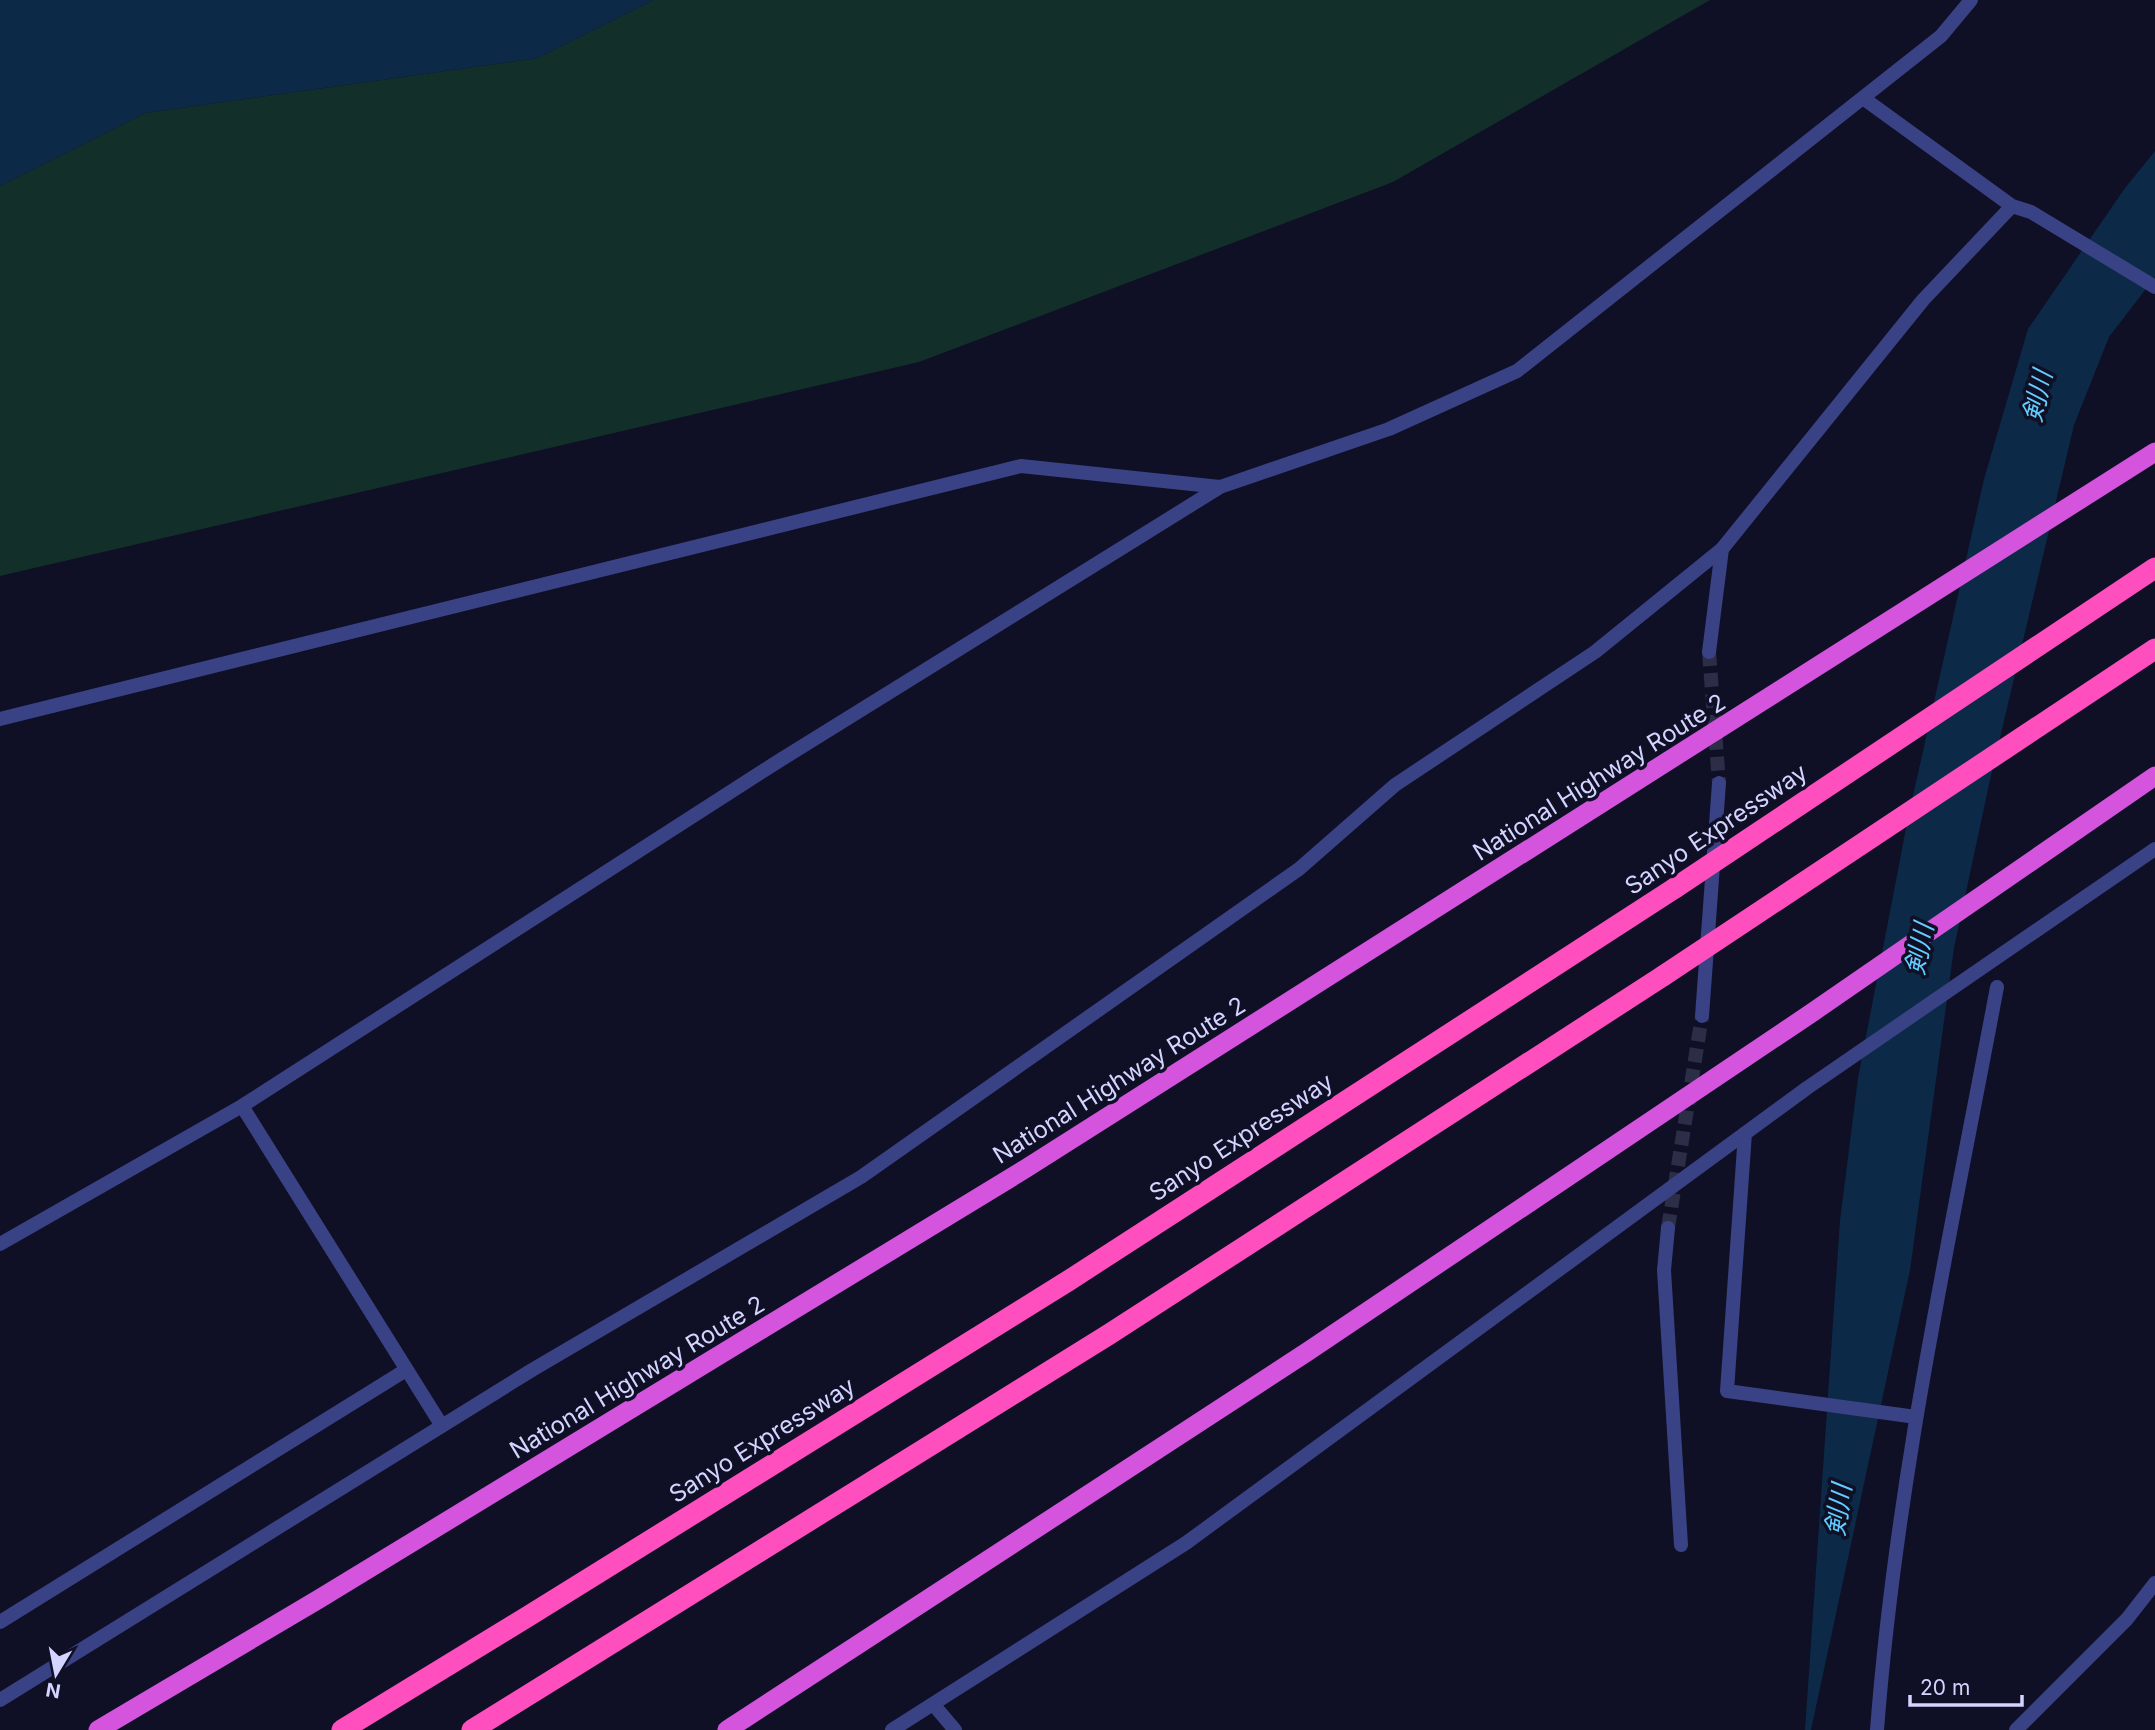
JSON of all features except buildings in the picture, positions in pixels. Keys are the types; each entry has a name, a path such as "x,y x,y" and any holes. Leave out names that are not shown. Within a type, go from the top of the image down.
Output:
{"highway":[{"name":"National Highway Route 2","path":"98,1730 319,1599 1025,1169 2155,452"},
{"name":"Sanyo Expressway","path":"342,1730 1068,1281 1675,888 2155,568"},
{"path":"472,1730 1108,1335 1663,976 2155,649"},
{"path":"727,1730 1307,1352 1813,1012 2155,776"}],"street":[{"path":"0,1244 242,1106 774,764 1220,487 1389,429 1517,371 1941,36 1971,0"},
{"path":"1863,98 2012,206 2031,212 2155,287"},
{"path":"2,1695 532,1370 861,1177 1299,869 1395,785 1595,652 1722,549 1923,300 2012,206"},
{"path":"0,719 1021,466 1220,487"},
{"path":"1709,652 1722,549"},
{"path":"1702,1016 1719,782"},
{"path":"892,1730 1186,1543 1807,1088 2155,849"},
{"path":"1877,1730 1883,1656 1916,1417 1997,987"},
{"path":"242,1106 442,1426"},
{"path":"1745,1133 1727,1391 1916,1417"},
{"path":"1668,1228 1664,1269 1681,1545"},
{"path":"0,1622 407,1370"},
{"path":"2016,1730 2127,1619 2155,1583"},
{"path":"933,1704 955,1730"}],"green space":[{"path":"654,0 1710,0 1393,182 919,362 0,576 0,186 145,113 538,58"}],"water":[{"path":"0,0 654,0 538,58 145,113 0,186"},
{"name":"剣川","path":"2155,151 2155,277 2109,337 2074,425 1990,780 1954,948 1910,1270 1811,1730 1805,1730 1840,1221 1858,1078 1908,818 1984,479 2028,329 2125,188"}],"tunnel":[{"path":"1709,652 1719,783"},
{"path":"1668,1228 1702,1016"}]}
